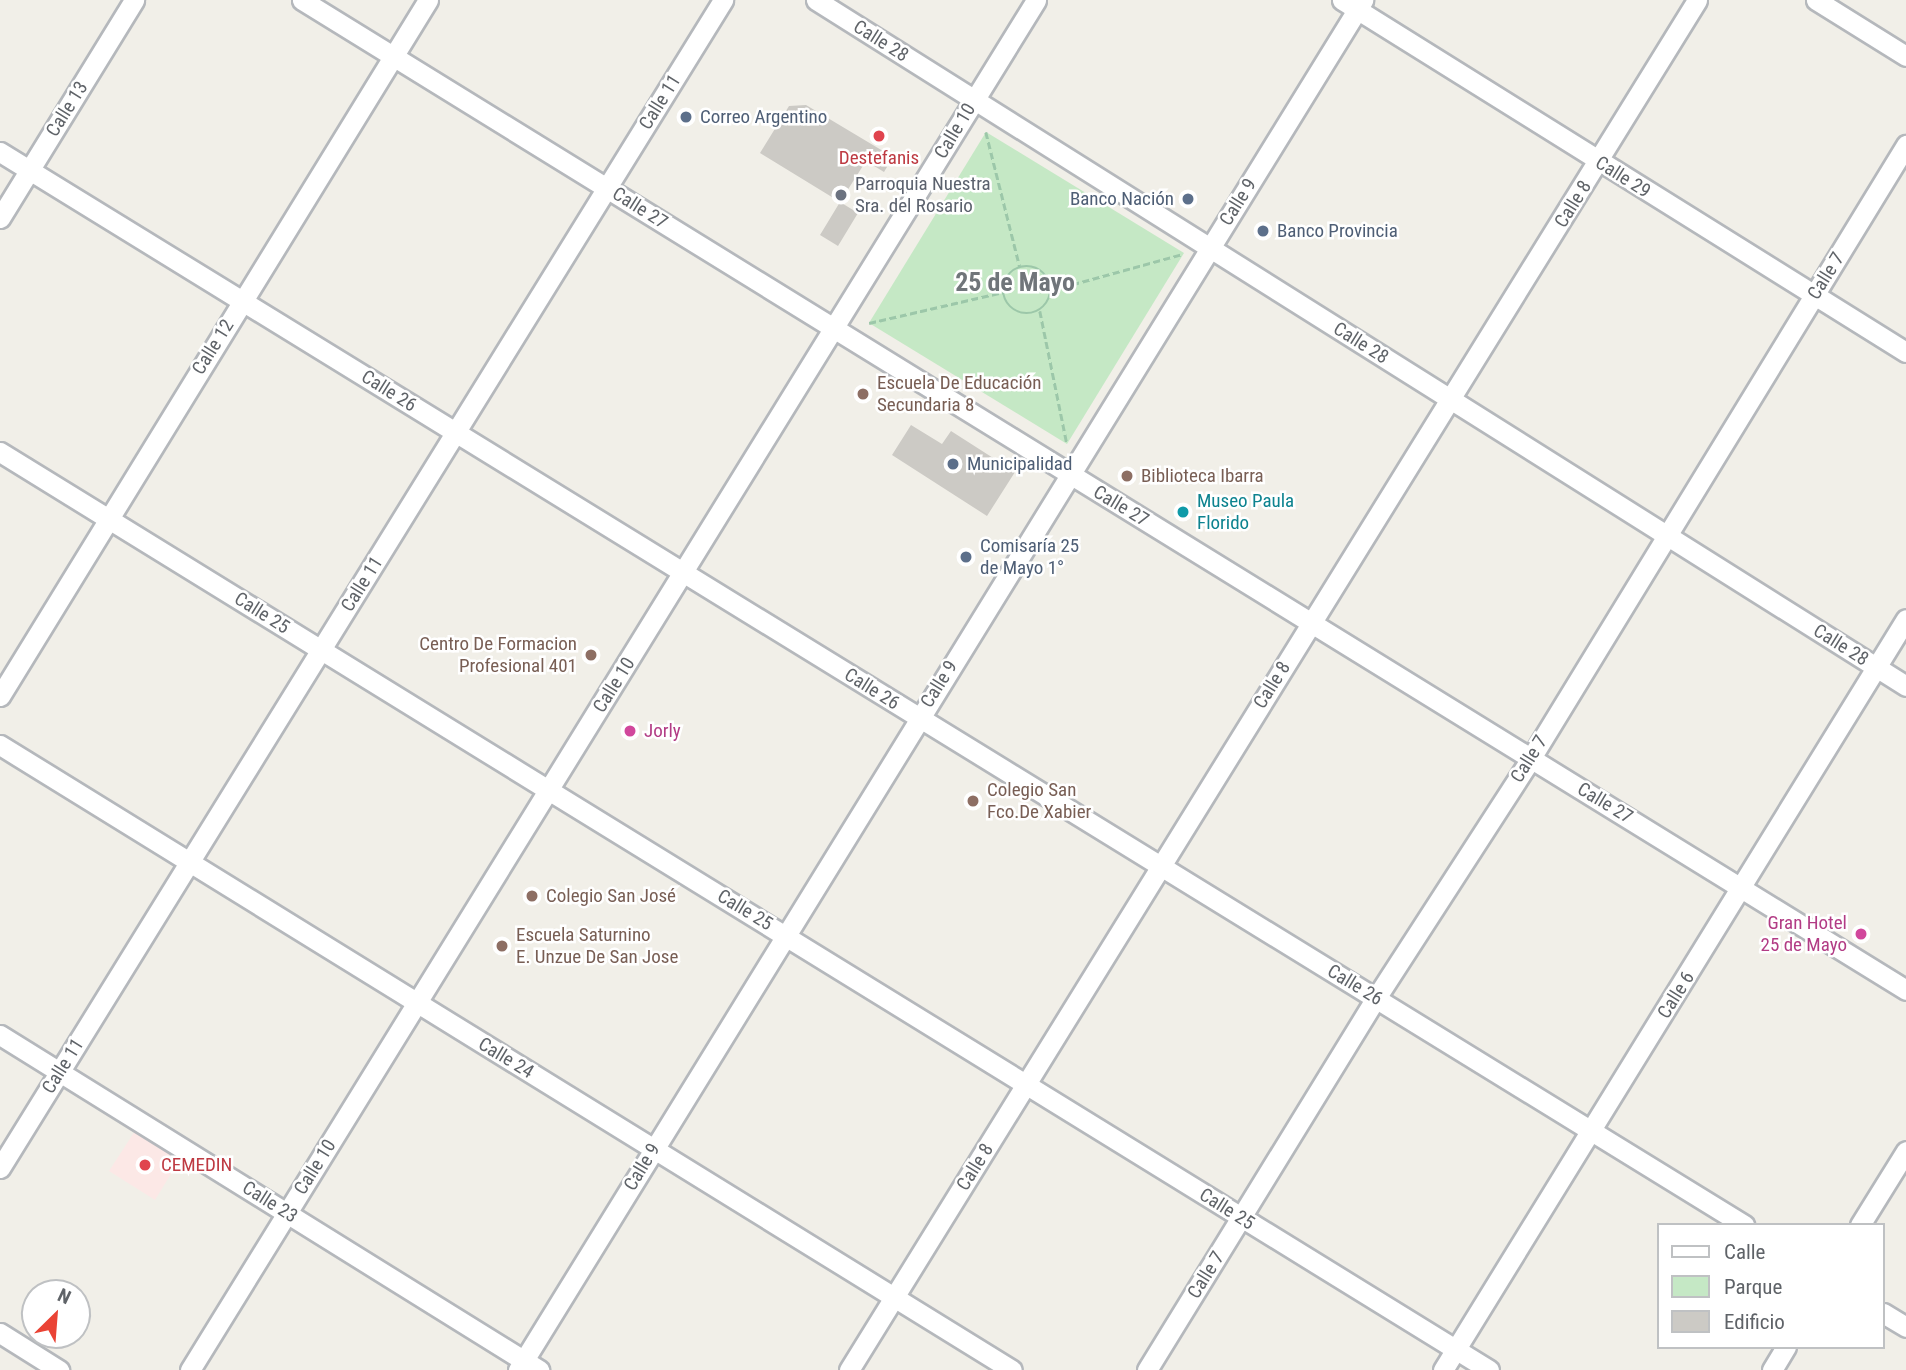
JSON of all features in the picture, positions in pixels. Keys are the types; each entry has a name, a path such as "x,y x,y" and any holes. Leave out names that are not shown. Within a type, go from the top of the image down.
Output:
{"street":[{"name":"Calle 13","path":"0,218 134,0"},
{"name":"Calle 27","path":"302,0 1069,475 1312,620 1531,758 1743,886 1906,990"},
{"name":"Calle 12","path":"0,696 106,517 428,0"},
{"name":"Calle 11","path":"0,1168 723,0"},
{"name":"Calle 28","path":"816,0 1906,686"},
{"name":"Calle 10","path":"190,1370 1036,0"},
{"name":"Calle 8","path":"849,1370 1312,620 1600,162 1697,0"},
{"path":"1816,0 1906,56"},
{"name":"Calle 29","path":"1354,3 1600,162 1906,352"},
{"name":"Calle 9","path":"527,1367 654,1148 784,933 1210,247 1354,3"},
{"name":"Calle 7","path":"1147,1370 1376,998 1531,758 1906,145"},
{"name":"Calle 26","path":"0,152 243,299 918,718 1593,1129 1741,1223"},
{"name":"Calle 25","path":"0,452 1489,1370"},
{"name":"Calle 6","path":"1443,1370 1906,619"},
{"name":"Calle 24","path":"0,745 1012,1370"},
{"name":"Calle 23","path":"0,1035 287,1212 527,1367"},
{"path":"1861,1223 1906,1151"},
{"path":"1885,1314 1906,1327"},
{"path":"0,1333 59,1370"},
{"path":"1772,1370 1785,1349"}],"path":[{"path":"986,132 1020,267"},
{"path":"1067,444 1040,311 1052,290 1184,253"},
{"path":"1040,311 1016,312 1003,292 1007,276 1020,267 1042,271 1052,290"},
{"path":"869,323 1003,292"}],"shaded area":[{"name":"CEMEDIN","path":"135,1131 180,1159 155,1200 109,1171"}],"green space":[{"path":"986,132 1184,253 1067,444 869,323"}],"building":[{"path":"806,105 893,157 884,172 866,161 840,202 760,153 789,106"},
{"path":"840,202 858,213 838,246 820,235"},
{"name":"Municipalidad","path":"911,425 942,444 951,431 1015,472 987,516 892,455"}],"place":[{"name":"Correo Argentino","path":"686,117"},
{"name":"Destefanis","path":"879,136"},
{"name":"Parroquia Nuestra Sra. del Rosario","path":"841,195"},
{"name":"Banco Nación","path":"1188,199"},
{"name":"Banco Provincia","path":"1263,231"},
{"name":"Escuela De Educación Secundaria 8","path":"863,394"},
{"name":"Municipalidad","path":"953,464"},
{"name":"Biblioteca Ibarra","path":"1127,476"},
{"name":"Museo Paula Florido","path":"1183,512"},
{"name":"Comisaría 25 de Mayo 1°","path":"966,557"},
{"name":"Centro De Formacion Profesional 401","path":"591,655"},
{"name":"Jorly","path":"630,731"},
{"name":"Colegio San Fco.De Xabier","path":"973,801"},
{"name":"Colegio San José","path":"532,896"},
{"name":"Gran Hotel 25 de Mayo","path":"1861,934"},
{"name":"Escuela Saturnino E. Unzue De San Jose","path":"502,946"},
{"name":"CEMEDIN","path":"145,1165"}],"district":[{"name":"25 de Mayo","path":"1015,283"}]}
